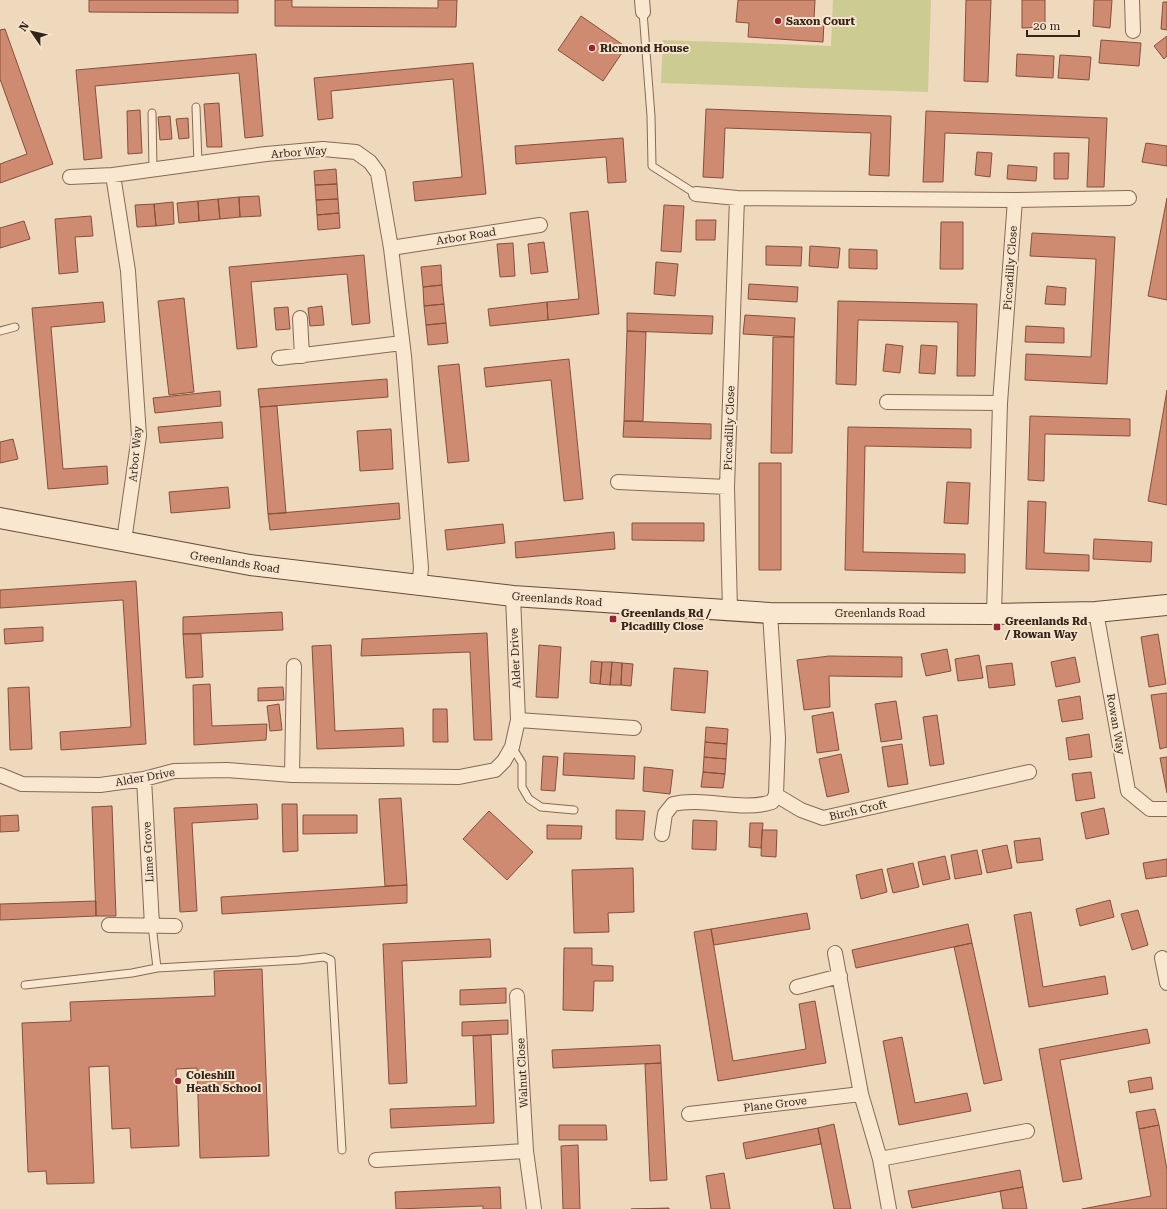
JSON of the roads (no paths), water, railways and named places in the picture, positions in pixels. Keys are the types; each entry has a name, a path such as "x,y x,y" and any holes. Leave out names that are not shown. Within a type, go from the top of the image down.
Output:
{"street":[{"path":"1132,0 1133,31"},
{"name":"Arbor Way","path":"70,177 113,175 323,149 356,152 370,162 378,173 391,248 402,343 421,568 418,586"},
{"name":"Arbor Way","path":"113,175 128,271 139,436 124,541"},
{"path":"696,194 737,198 1015,200 1129,198"},
{"name":"Piccadilly Close","path":"730,611 726,487 737,198"},
{"name":"Piccadilly Close","path":"994,614 1000,403 1015,200"},
{"name":"Arbor Road","path":"391,248 540,225"},
{"path":"300,318 302,356"},
{"path":"279,358 402,343"},
{"path":"887,402 1000,403"},
{"path":"618,482 726,487"},
{"name":"Greenlands Road","path":"0,518 250,565 513,596 770,613 994,614 1096,612 1167,605"},
{"name":"Alder Drive","path":"0,775 22,784 100,785 144,779 174,771 227,770 292,775 459,777 495,770 504,761 512,747 518,720 513,596"},
{"name":"Rowan Way","path":"1096,612 1128,792 1150,809 1167,809"},
{"path":"662,834 665,814 673,804 687,801 709,804 763,805 772,802 776,795 778,738 770,613"},
{"path":"292,775 294,666"},
{"path":"518,720 634,728"},
{"name":"Birch Croft","path":"776,795 801,810 823,818 1029,772"},
{"name":"Lime Grove","path":"144,779 152,925"},
{"path":"109,925 176,926"},
{"path":"835,953 861,1094 880,1159 889,1209"},
{"path":"1162,958 1167,983"},
{"path":"798,987 840,976"},
{"name":"Walnut Close","path":"517,996 526,1151 534,1209"},
{"name":"Plane Grove","path":"689,1114 861,1094"},
{"path":"880,1159 1027,1131"},
{"path":"376,1160 526,1151"}],"lane":[{"path":"643,6 651,116 652,166 696,194"},
{"path":"196,107 198,164"},
{"path":"152,113 153,169"},
{"path":"0,331 15,327"},
{"path":"512,747 522,763 522,787 529,799 541,807 574,810"},
{"path":"152,925 157,968"},
{"path":"25,985 132,973 157,968 299,960 324,957 332,960 342,1150"}],"place":[{"name":"Saxon Court","path":"778,21"},
{"name":"Ricmond House","path":"592,48"},
{"name":"Greenlands Rd / Picadilly Close","path":"613,619"},
{"name":"Greenlands Rd / Rowan Way","path":"997,627"},
{"name":"Coleshill Heath School","path":"178,1081"}]}
